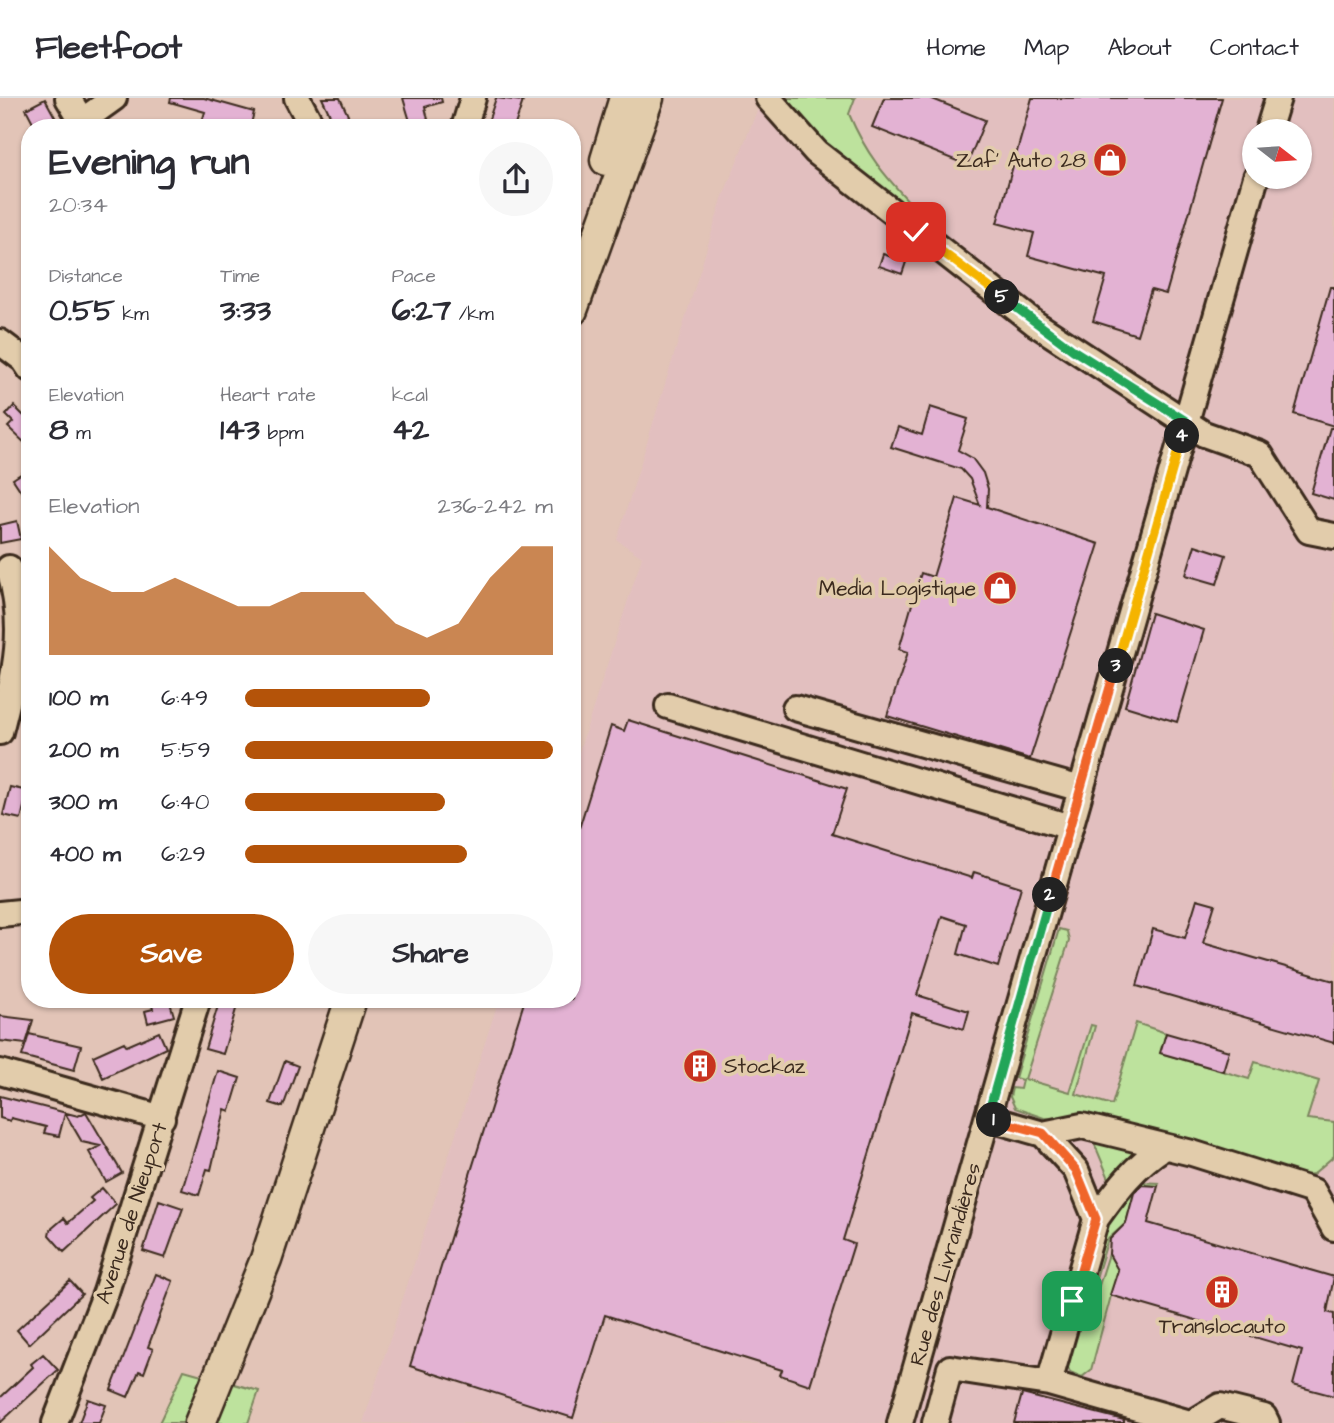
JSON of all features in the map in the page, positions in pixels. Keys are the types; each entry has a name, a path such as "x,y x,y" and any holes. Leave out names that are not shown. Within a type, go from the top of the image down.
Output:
{"main road":[{"path":"586,223 619,98"},
{"path":"581,240 625,98"},
{"path":"581,285 648,98"},
{"path":"621,173 667,98"},
{"path":"200,1423 265,1259 348,1008"}],"street":[{"path":"68,98 81,119"},
{"path":"90,119 114,98"},
{"path":"297,98 308,119"},
{"path":"467,119 473,98"},
{"path":"768,98 808,145 867,194 1073,350 1212,439 1260,454 1309,531 1334,536"},
{"path":"1272,119 1278,98"},
{"name":"Rue des Livraindières","path":"900,1423 1252,189"},
{"path":"0,342 21,357"},
{"path":"0,733 14,680 20,641 17,596 9,568"},
{"path":"668,706 1070,827"},
{"path":"795,708 1081,789"},
{"path":"0,914 21,912"},
{"name":"Avenue de Nieuport","path":"55,1423 106,1292 195,1008"},
{"path":"0,1072 162,1118"},
{"path":"987,1118 1043,1133 1082,1126 1324,1187 1334,1228"},
{"path":"1043,1133 1076,1170 1096,1219"},
{"path":"1049,1383 1096,1219 1138,1167 1164,1147"},
{"path":"935,1423 950,1368 1049,1383 1199,1421 1220,1406 1264,1417 1266,1423"}],"shaded area":[{"path":"762,98 1334,98 1334,1423 363,1423 496,1008 581,1008 581,745 642,557 617,540 722,199"}],"green space":[{"path":"779,98 855,98 849,114 862,141 884,174 913,206 908,210 813,138"},
{"path":"1059,929 1067,931 1069,941 1025,1079 1070,1092 1091,1025 1095,1026 1076,1094 1112,1105 1136,1023 1166,1033 1161,1053 1249,1079 1255,1062 1319,1081 1307,1119 1334,1122 1334,1156 1313,1174 1299,1176 1093,1123 1044,1118 1015,1108 1010,1097 1012,1088 1020,1089 1022,1080 1015,1078"},
{"path":"1092,1138 1144,1147 1110,1181"},
{"path":"1137,1182 1159,1183 1158,1186 1136,1186 1126,1223 1108,1239 1092,1291 1085,1289 1102,1231"},
{"path":"1109,1254 1118,1270 1091,1370 1082,1377 1070,1372 1066,1364 1083,1295 1095,1298"},
{"path":"184,1370 259,1391 248,1423 159,1423"}],"building":[{"path":"171,98 204,98 254,112 252,119 203,119 205,112 170,102"},
{"path":"322,98 340,98 350,119 332,119"},
{"path":"403,98 441,98 442,102 425,107 428,119 409,119"},
{"path":"496,98 523,101 517,119 489,119"},
{"path":"884,98 930,98 985,120 967,165 872,127"},
{"name":"Zaf' Auto 28","path":"1032,98 1222,98 1166,294 1151,290 1137,335 1093,321 1106,277 1028,256 1034,233 997,223"},
{"path":"45,99 56,119 31,119 26,109"},
{"path":"883,254 906,262 902,274 879,266"},
{"path":"1330,287 1334,287 1334,426 1294,414"},
{"path":"14,406 21,413 21,439 8,427 13,422 6,415"},
{"name":"Media Logistique","path":"930,407 968,419 958,450 972,458 983,473 988,489 987,507 1099,544 1030,759 887,716 908,652 899,649 921,573 933,577 957,498 980,505 970,479 961,469 891,447 898,427 922,435"},
{"path":"1330,428 1334,428 1334,500 1311,493"},
{"path":"21,474 21,491 13,479"},
{"path":"17,521 21,539 0,543 0,525"},
{"path":"1195,545 1226,555 1217,584 1186,575"},
{"path":"1151,613 1204,630 1177,722 1125,706"},
{"name":"Stockaz","path":"628,720 847,789 832,834 972,878 974,872 1021,887 998,967 958,954 966,924 942,916 917,995 969,1011 964,1029 912,1013 843,1240 854,1244 810,1385 780,1375 782,1370 605,1315 573,1418 410,1366 522,1008 581,1008 581,822 611,726 624,731"},
{"path":"10,787 21,789 21,819 3,815"},
{"path":"1197,899 1215,904 1203,943 1334,981 1334,1043 1137,986 1153,929 1185,938"},
{"path":"172,1008 174,1016 148,1023 145,1011"},
{"path":"217,1008 236,1008 223,1054 205,1049"},
{"path":"0,1016 33,1020 26,1044 0,1041"},
{"path":"159,1032 166,1048 103,1078 93,1056 124,1042 127,1046"},
{"path":"1166,1033 1229,1051 1223,1071 1160,1053"},
{"path":"29,1034 81,1046 74,1070 22,1056"},
{"path":"285,1061 298,1066 283,1107 270,1103"},
{"path":"218,1071 240,1078 230,1111 225,1109 211,1170 207,1169 199,1195 182,1190"},
{"path":"0,1096 78,1116 86,1112 122,1173 106,1182 89,1152 100,1146 82,1142 65,1113 59,1136 44,1133 46,1127 11,1118 10,1121 0,1118"},
{"name":"Translocauto","path":"1142,1185 1158,1186 1148,1223 1334,1277 1327,1312 1334,1314 1334,1396 1293,1385 1302,1351 1110,1295 1118,1270 1109,1254 1110,1239 1126,1223 1134,1193"},
{"path":"102,1188 116,1204 64,1252 49,1235 50,1230 64,1218 68,1223 93,1201 90,1198"},
{"path":"159,1200 183,1208 165,1258 143,1251"},
{"path":"156,1274 173,1281 148,1347 153,1349 144,1373 139,1371 128,1397 111,1390"},
{"path":"70,1281 82,1294 29,1344 17,1330"},
{"path":"43,1354 58,1370 0,1423 0,1398"},
{"path":"1022,1394 1124,1420 1124,1423 1014,1423"},
{"path":"88,1399 106,1405 99,1423 79,1423"}],"place":[{"name":"Zaf' Auto 28","path":"1110,160"},
{"name":"Media Logistique","path":"1000,588"},
{"name":"Stockaz","path":"700,1066"},
{"name":"Translocauto","path":"1222,1292"}],"route":[{"path":"916,232 1073,350 1186,421 987,1118 1043,1133 1076,1170 1096,1219 1072,1301"}]}
